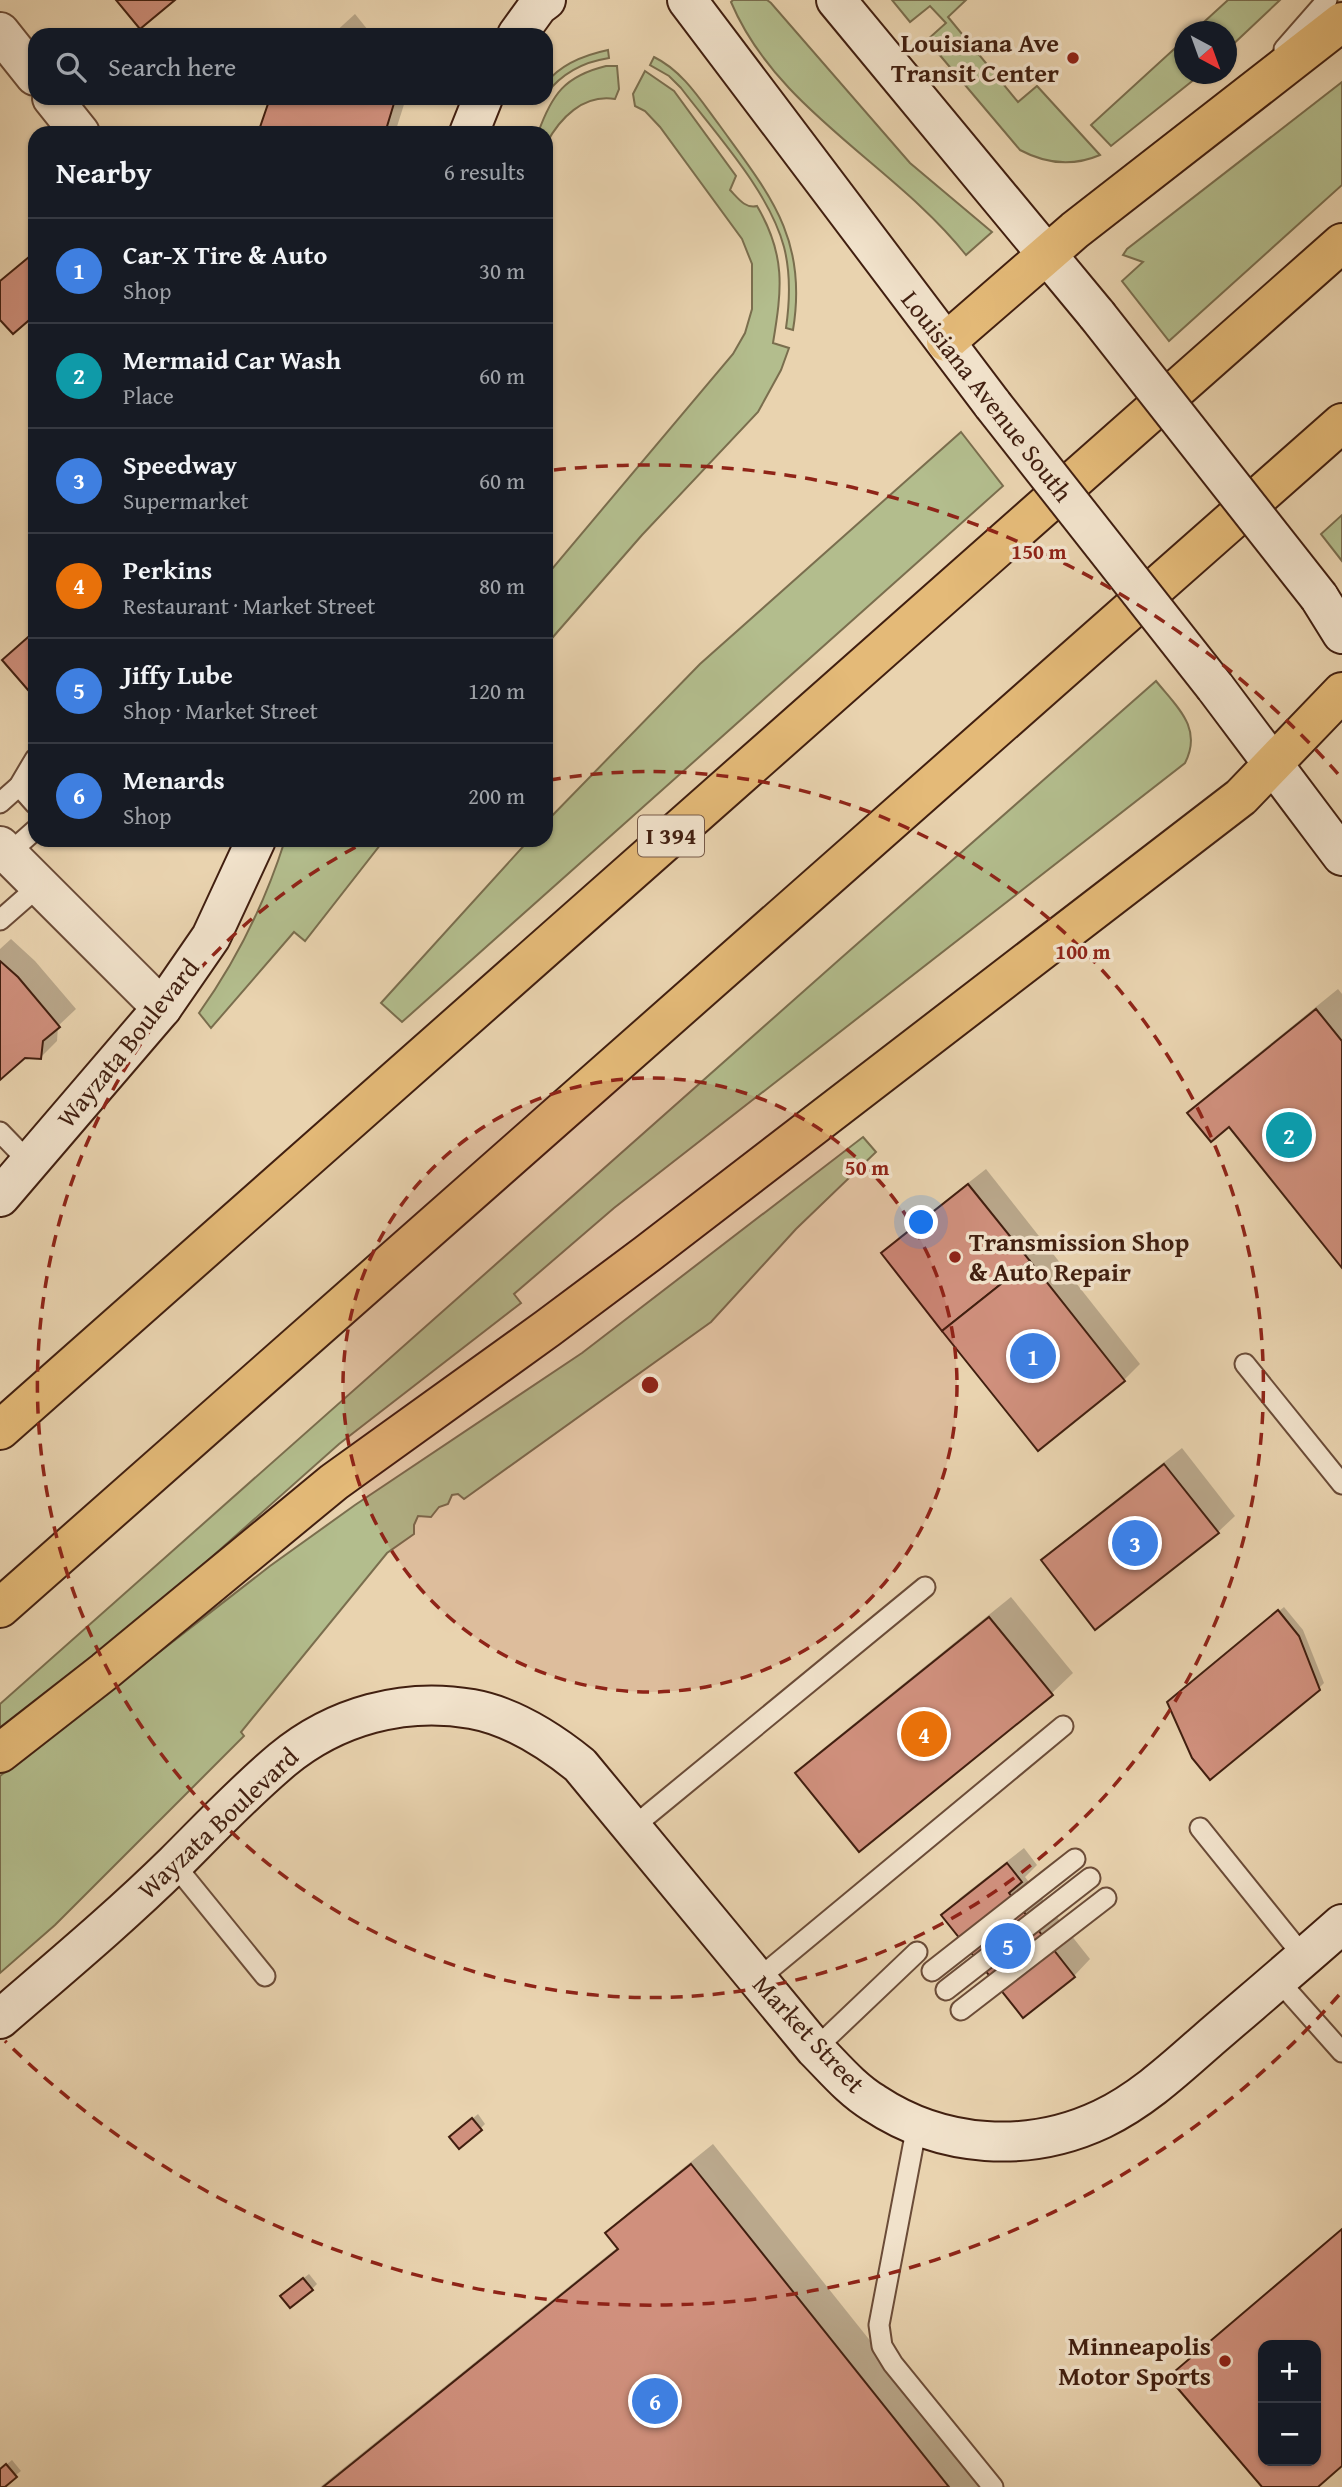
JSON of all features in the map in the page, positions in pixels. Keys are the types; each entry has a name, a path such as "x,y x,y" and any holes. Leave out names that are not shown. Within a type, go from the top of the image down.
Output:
{"highway":[{"path":"946,342 1048,254 1342,22"},
{"name":"I 394","path":"0,1430 1342,243"},
{"path":"0,1608 1342,423"},
{"path":"0,1753 105,1671 334,1482 669,1237 1241,797 1342,692"}],"street":[{"path":"522,28 538,6 546,0"},
{"name":"Louisiana Avenue South","path":"687,0 993,405 1215,687 1342,856"},
{"path":"836,0 1097,315 1319,597 1342,634"},
{"path":"0,33 28,67"},
{"path":"58,105 74,126"},
{"path":"472,126 480,105"},
{"path":"14,844 40,885 162,1008"},
{"name":"Wayzata Boulevard","path":"0,1197 162,1008 211,937 253,847"},
{"name":"Wayzata Boulevard","path":"0,2019 174,1864 224,1813 284,1759 340,1723 377,1711 412,1707 473,1709"},
{"name":"Market Street","path":"473,1709 502,1719 557,1746 580,1765 816,2049 846,2081 874,2103 917,2125 949,2137 981,2142 1049,2138 1105,2118 1159,2082 1342,1924"}],"lane":[{"path":"1236,104 1327,0"},
{"path":"0,803 27,785"},
{"path":"0,920 40,885"},
{"path":"0,1132 30,1163"},
{"path":"1245,1364 1342,1484"},
{"path":"633,1827 925,1587"},
{"path":"758,1979 1063,1726"},
{"path":"1200,1828 1342,2052"},
{"path":"932,1971 1075,1859"},
{"path":"174,1864 265,1976"},
{"path":"946,1990 1090,1878"},
{"path":"961,2010 1106,1898"},
{"path":"816,2049 917,1952"},
{"path":"917,2125 879,2325 882,2346 893,2364 993,2487"}],"green space":[{"path":"767,0 771,3 910,163 992,232 966,255 906,193 839,136 777,75 751,40 731,2"},
{"path":"892,0 966,0 948,17 1018,102 1037,86 1100,155 1079,161 1059,162 1020,150 927,40 946,23 930,6 910,22"},
{"path":"1228,0 1280,0 1237,41 1237,21 1205,21"},
{"path":"1174,49 1174,84 1188,84 1111,146 1091,125"},
{"path":"608,50 609,58 590,62 574,70 553,86 553,75 590,55"},
{"path":"654,57 683,78 698,97 755,174 781,220 795,269 793,330 786,328 788,267 777,226 754,184 681,88 669,76 650,65"},
{"path":"617,66 619,89 615,99 603,98 583,104 566,117 553,133 553,126 541,126 549,107 562,89 570,81 592,70"},
{"path":"645,71 674,91 736,176 730,190 745,204 757,206 773,240 779,273 780,289 773,343 789,348 781,370 758,412 642,535 553,637 553,568 733,354 745,333 752,309 752,264 742,239 660,127 645,111 635,106 633,94"},
{"path":"1342,82 1342,185 1169,341 1122,281 1143,262 1123,255 1127,249"},
{"path":"961,432 1003,486 402,1022 381,1003 523,847 553,847 553,815 700,664"},
{"path":"1342,515 1342,561 1321,534"},
{"path":"1156,681 1179,709 1189,729 1190,750 1185,763 614,1208 514,1294 521,1303 339,1444 116,1642 0,1734 0,1704"},
{"path":"282,847 379,847 305,941 294,932 211,1028 199,1013 249,930"},
{"path":"863,1137 876,1152 796,1229 711,1322 464,1499 458,1494 452,1495 448,1504 439,1507 431,1517 418,1516 414,1534 387,1553 241,1732 244,1736 55,1925 0,1973 0,1776 270,1566 355,1505 582,1353"}],"building":[{"path":"116,0 175,0 141,28"},
{"path":"268,105 393,105 387,126 260,126"},
{"path":"28,258 28,321 13,334 0,320 0,281"},
{"path":"28,637 28,690 2,660"},
{"path":"0,961 18,977 60,1027 43,1041 41,1059 25,1058 0,1080"},
{"path":"1316,1009 1342,1041 1342,1268 1229,1127 1211,1142 1187,1113"},
{"name":"Transmission Shop & Auto Repair","path":"968,1184 1030,1261 942,1331 881,1253"},
{"path":"1030,1261 1125,1381 1038,1451 942,1331"},
{"path":"1164,1464 1219,1533 1095,1630 1041,1560"},
{"path":"1278,1610 1299,1636 1320,1690 1210,1780 1192,1758 1167,1702"},
{"path":"989,1617 1053,1695 859,1852 795,1773"},
{"path":"1007,1863 1022,1882 1009,1893 1075,1977 1023,2018 941,1915"},
{"path":"472,2118 482,2130 459,2149 449,2137"},
{"path":"691,2164 949,2487 323,2487 618,2249 605,2233"},
{"name":"Minneapolis Motor Sports","path":"1342,2229 1342,2466 1318,2487 1262,2487 1168,2377"},
{"path":"303,2278 313,2290 290,2308 280,2296"},
{"path":"6,2464 17,2477 5,2487 0,2487 0,2469"}],"place":[{"name":"Louisiana Ave Transit Center","path":"1073,58"},
{"name":"Mermaid Car Wash","path":"1289,1135"},
{"name":"Transmission Shop & Auto Repair","path":"955,1257"},
{"name":"Car-X Tire & Auto","path":"1033,1356"},
{"name":"Speedway","path":"1135,1543"},
{"name":"Perkins","path":"924,1734"},
{"name":"Jiffy Lube","path":"1008,1946"},
{"name":"Minneapolis Motor Sports","path":"1225,2361"},
{"name":"Menards","path":"655,2401"}]}
